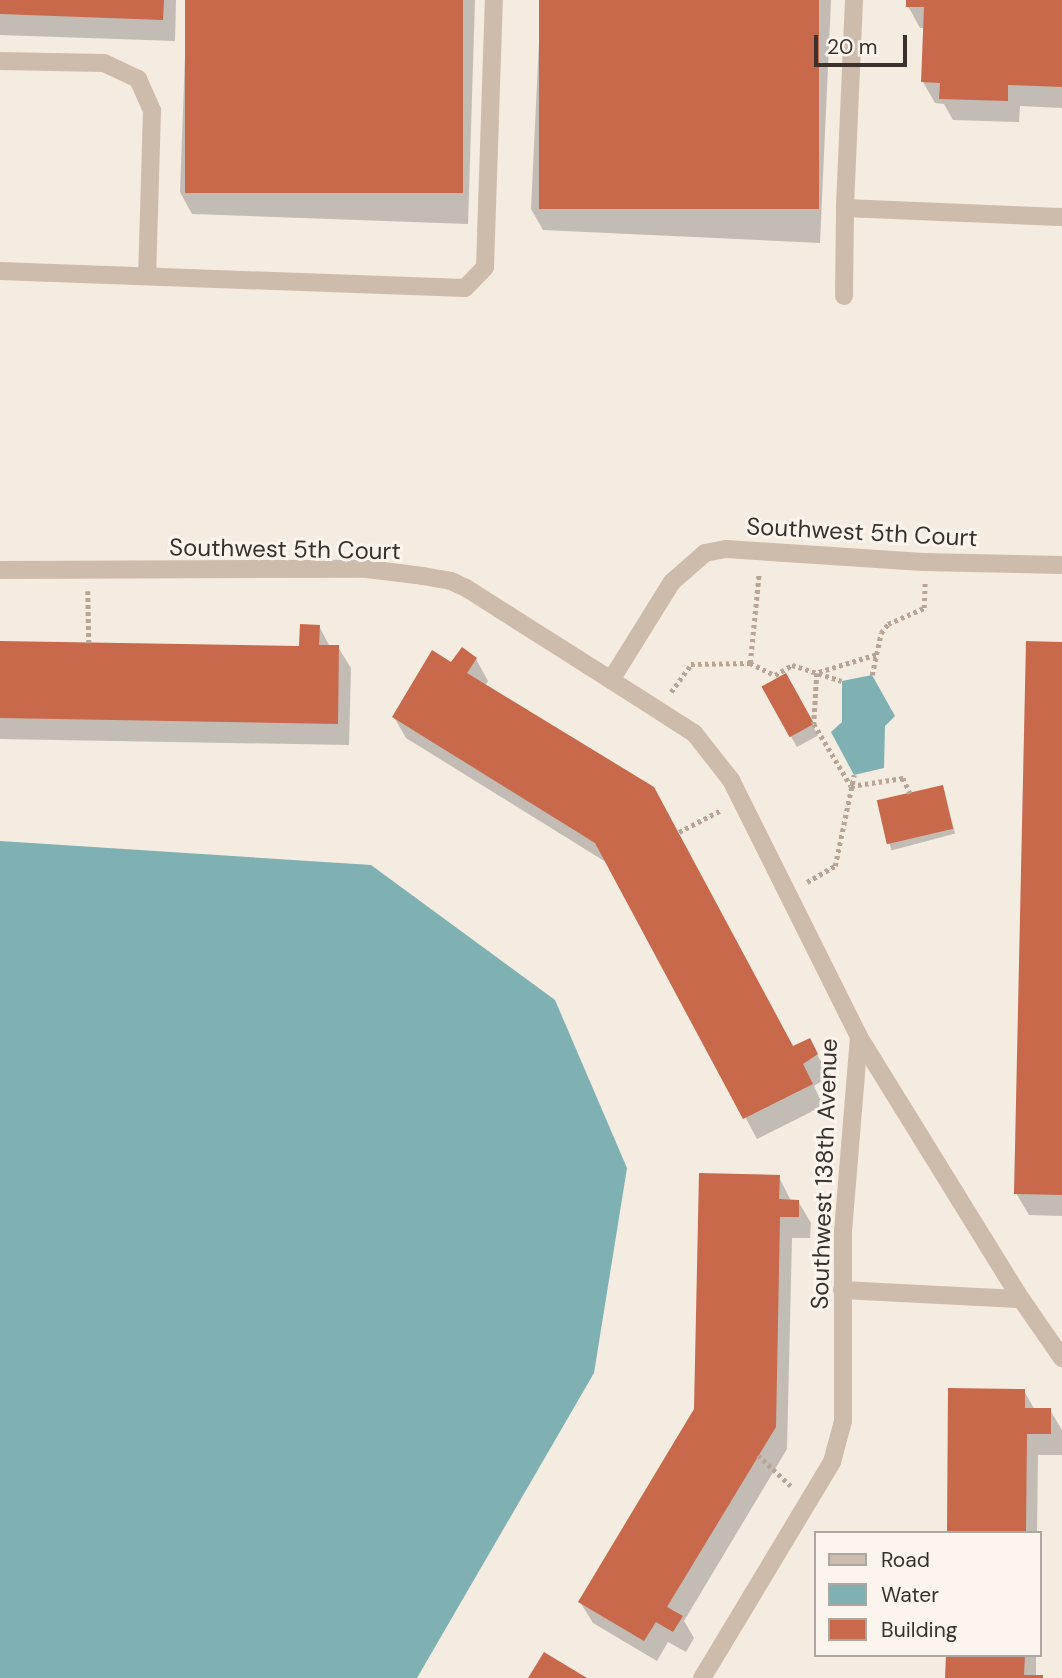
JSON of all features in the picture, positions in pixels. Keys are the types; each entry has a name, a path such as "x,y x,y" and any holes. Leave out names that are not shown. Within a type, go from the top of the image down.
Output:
{"street":[{"path":"0,271 465,288 485,267 494,0"},
{"path":"844,296 854,0"},
{"path":"0,61 104,63 138,79 152,111 147,276"},
{"path":"845,208 1062,217"},
{"name":"Southwest 5th Court","path":"0,570 87,572 366,569 451,581 500,608 611,681 672,582 705,552 726,549 926,562 1062,565"},
{"name":"Southwest 138th Avenue","path":"611,681 694,733 731,780 859,1037 843,1231 843,1421 832,1462 702,1678"},
{"path":"859,1037 1021,1298 1062,1358"},
{"path":"842,1290 1021,1298"}],"path":[{"path":"750,663 755,596 763,551"},
{"path":"872,675 881,632 888,624 924,608 926,562"},
{"path":"87,572 89,643"},
{"path":"817,673 876,655"},
{"path":"659,711 691,664 750,663 775,675 792,665 842,681"},
{"path":"817,673 814,724 851,786"},
{"path":"788,892 835,866 854,775"},
{"path":"851,786 903,778 910,793"},
{"path":"679,832 741,799"},
{"path":"758,1455 807,1503"}],"water":[{"path":"872,675 895,716 885,726 884,768 854,775 831,732 842,722 842,681"},
{"path":"0,841 371,865 555,1000 627,1168 594,1373 417,1678 0,1678"}],"building":[{"path":"0,0 164,0 163,20 0,14"},
{"path":"185,0 463,0 463,193 185,193"},
{"path":"539,0 819,0 819,209 539,209"},
{"path":"906,0 1062,0 1062,87 1008,85 1008,101 939,99 940,83 921,82 924,7 906,7"},
{"path":"300,624 320,625 319,645 339,645 338,724 0,718 0,641 299,646"},
{"path":"1026,641 1062,642 1062,1195 1014,1194"},
{"path":"462,647 477,658 467,673 654,787 793,1046 810,1038 818,1054 803,1064 813,1084 743,1119 595,843 392,717 432,650 451,662"},
{"path":"786,673 814,724 790,737 762,687"},
{"path":"943,785 953,829 887,844 877,800"},
{"path":"699,1173 780,1175 779,1199 799,1200 799,1217 780,1217 776,1427 667,1607 683,1616 673,1632 656,1622 644,1641 578,1602 694,1409"},
{"path":"948,1388 1025,1389 1025,1408 1051,1408 1051,1434 1027,1434 1026,1531 947,1531"},
{"path":"544,1652 587,1678 528,1678"},
{"path":"946,1657 1025,1657 1024,1675 1043,1675 1043,1678 945,1678"}]}
